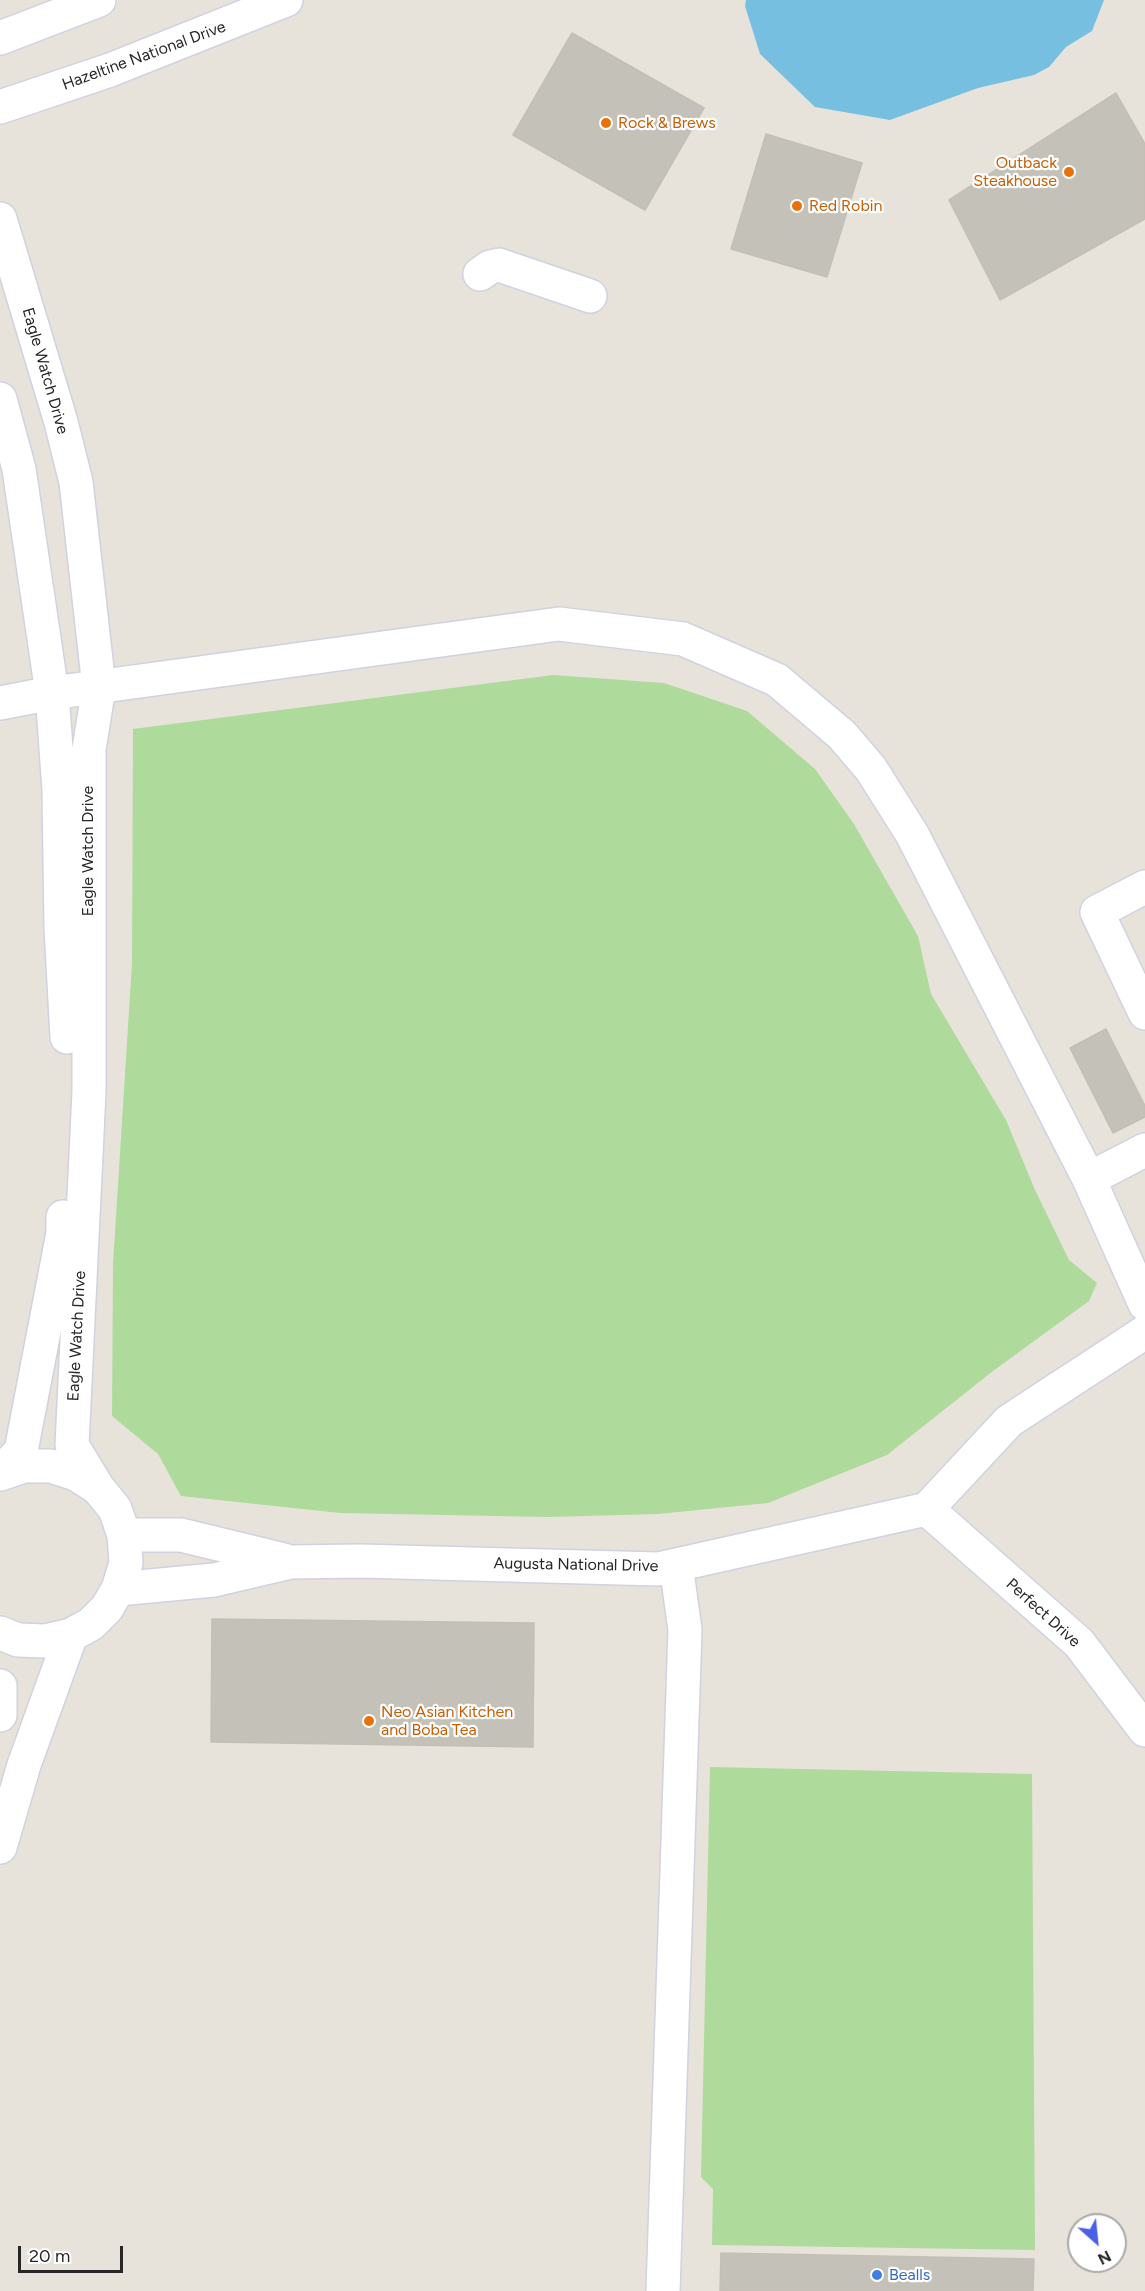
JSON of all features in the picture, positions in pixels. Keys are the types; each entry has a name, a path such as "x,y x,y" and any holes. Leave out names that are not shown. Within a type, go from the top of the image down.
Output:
{"street":[{"path":"0,38 99,0"},
{"name":"Hazeltine National Drive","path":"0,107 120,67 286,0"},
{"name":"Eagle Watch Drive","path":"0,219 61,422 76,482 99,687 89,749 89,1099 72,1445 98,1488 115,1509 124,1535 126,1563 118,1589 106,1608 91,1624 71,1635 45,1641 18,1640 0,1633"},
{"path":"480,274 490,267 499,265 590,296"},
{"name":"Eagle Watch Drive","path":"0,399 20,469 52,693 59,790 61,928 69,1083 63,1233 21,1451 0,1473"},
{"path":"0,703 52,693 559,624 682,639 777,680 842,735 870,769 912,834 1089,1179 1145,1304"},
{"path":"1145,887 1097,912 1145,1013"},
{"path":"1089,1179 1145,1150"},
{"path":"927,1509 1009,1421 1145,1332"},
{"name":"Eagle Watch Drive","path":"0,1473 24,1466 51,1466 76,1474 98,1488"},
{"name":"Augusta National Drive","path":"291,1562 360,1561 658,1569 927,1509"},
{"name":"Perfect Drive","path":"927,1509 1079,1643 1145,1730"},
{"path":"124,1535 181,1535 291,1562"},
{"path":"118,1589 214,1580 291,1562"},
{"path":"663,2291 685,1630 676,1565"},
{"path":"0,1847 24,1765 71,1635"},
{"path":"0,1686 0,1715"}],"green space":[{"path":"553,675 664,683 747,711 815,769 854,824 918,936 931,994 1006,1120 1035,1190 1069,1260 1097,1283 1089,1301 993,1371 887,1455 768,1503 658,1514 547,1517 340,1513 181,1496 158,1454 112,1416 113,1264 132,963 133,729"},
{"path":"710,1767 1032,1774 1035,2250 712,2245 713,2189 701,2177"}],"water":[{"path":"746,0 1104,0 1092,31 1066,47 1049,67 1034,75 978,88 890,120 815,107 760,54 745,6"}],"building":[{"path":"572,33 704,108 645,210 513,135"},
{"name":"Outback Steakhouse","path":"1116,93 1145,144 1145,219 1000,300 949,200"},
{"name":"Red Robin","path":"766,134 862,163 827,277 731,249"},
{"path":"1106,1029 1145,1106 1145,1117 1113,1133 1070,1048"},
{"path":"212,1619 534,1623 533,1747 211,1742"},
{"name":"Bealls","path":"721,2253 1034,2259 1033,2291 720,2291"}],"place":[{"name":"Rock & Brews","path":"606,123"},
{"name":"Outback Steakhouse","path":"1069,172"},
{"name":"Red Robin","path":"797,206"},
{"name":"Neo Asian Kitchen and Boba Tea","path":"369,1721"},
{"name":"Bealls","path":"877,2275"}]}
